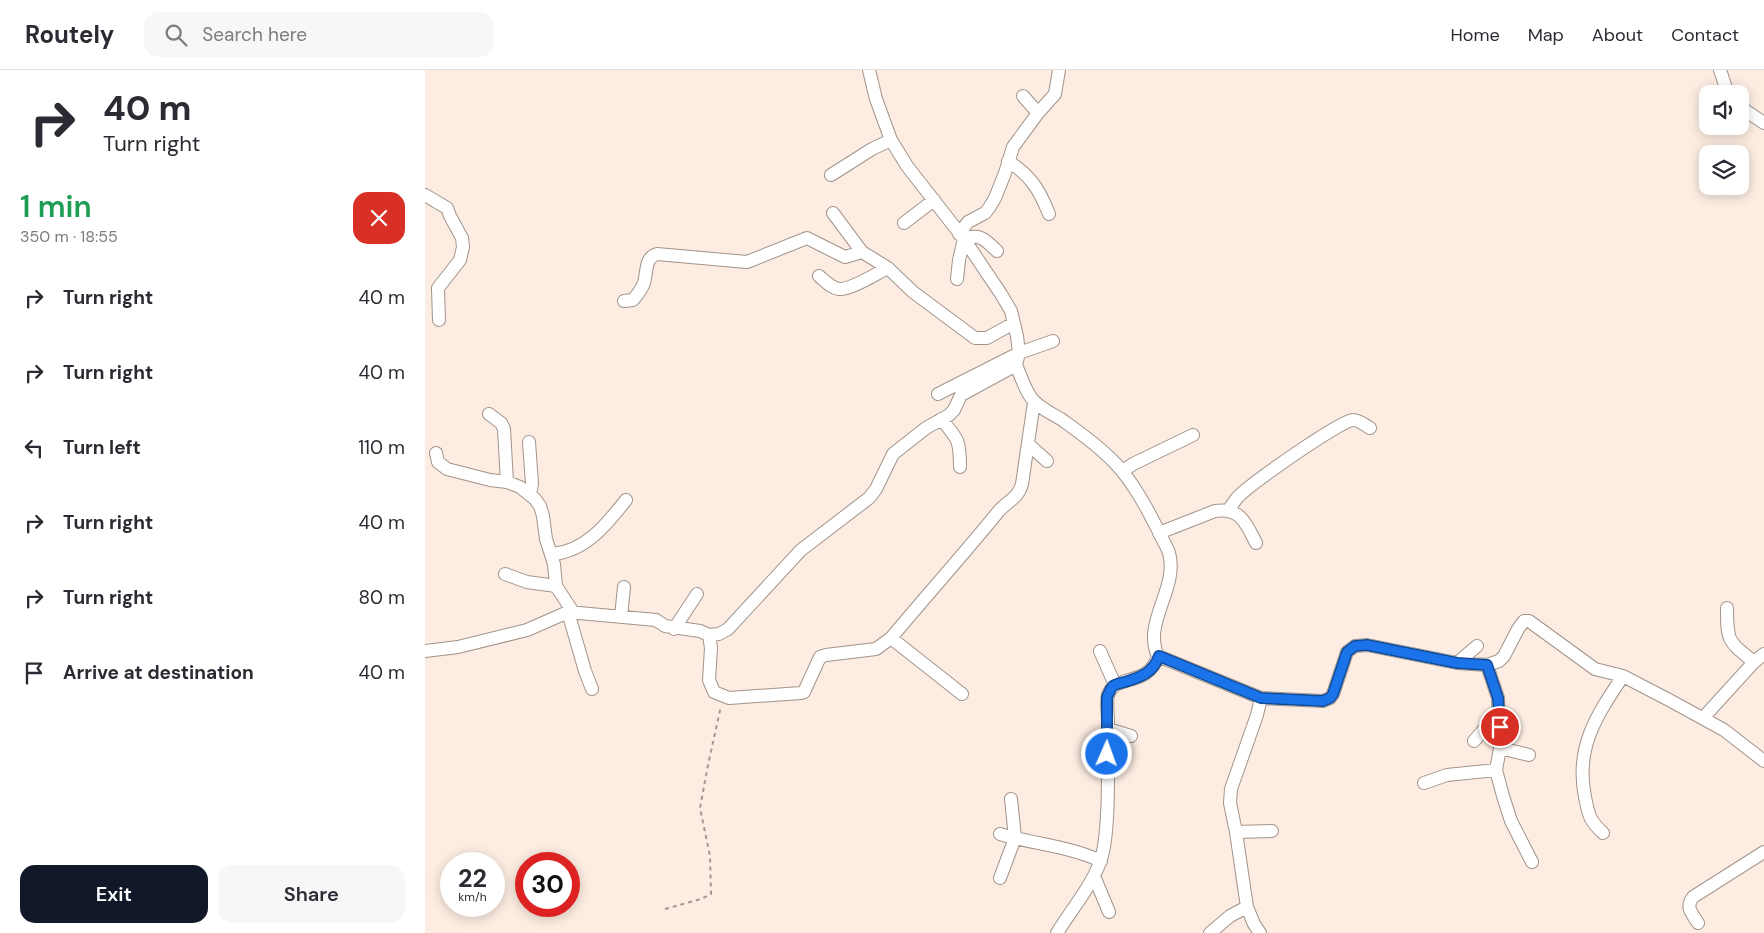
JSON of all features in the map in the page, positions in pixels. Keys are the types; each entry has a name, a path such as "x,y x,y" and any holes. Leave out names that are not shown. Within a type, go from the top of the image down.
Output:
{"street":[{"path":"709,635 711,648 709,680 714,692 729,698 804,692 821,657 876,648 891,638 975,541 999,510 1019,494 1022,484 1034,402 1018,359 1011,311 961,236 907,166 891,140 876,99 869,70"},
{"path":"957,280 961,236 969,222 985,213 995,198 1019,137 1055,94 1059,70"},
{"path":"1720,70 1725,85"},
{"path":"1023,96 1038,113"},
{"path":"1749,114 1764,123"},
{"path":"831,176 872,149 891,140"},
{"path":"1008,161 1020,169 1034,183 1041,193 1049,214"},
{"path":"425,195 447,208 462,238 463,247 460,260 438,288 439,320"},
{"path":"904,223 934,200"},
{"path":"833,213 862,252 888,268 913,292 975,338 987,338 1014,323"},
{"path":"961,236 974,236 985,239 997,251"},
{"path":"624,301 633,300 639,293 644,284 649,259 652,255 747,262 807,238 845,257 862,252"},
{"path":"819,276 829,285 840,289 853,285 888,268"},
{"path":"938,394 1018,359 1053,341"},
{"path":"425,651 458,648 527,630 571,612 656,620 665,626 675,629 700,631 709,635 719,634 728,629 801,550 869,498 876,490 893,454 926,428 954,410 961,395 1018,359"},
{"path":"1034,402 1082,434 1123,471 1169,554 1170,574 1168,591 1156,625 1153,641 1159,656 1156,665 1152,670 1139,678 1115,685 1111,688 1107,697 1108,779 1104,850 1094,876 1057,933"},
{"path":"489,414 501,422 504,429 507,482"},
{"path":"941,419 960,444 960,467"},
{"path":"1228,511 1238,497 1274,469 1329,432 1355,419 1371,428"},
{"path":"1123,471 1133,464 1193,435"},
{"path":"529,442 532,484 529,494"},
{"path":"1028,444 1047,461"},
{"path":"435,453 438,462 447,469 490,480 507,482 520,487 540,506 546,539 552,554 557,586 571,612 585,671 592,689"},
{"path":"552,554 560,553 587,541 603,528 626,500"},
{"path":"1159,533 1224,509 1241,518 1256,543"},
{"path":"505,574 527,582 557,586"},
{"path":"621,617 624,588"},
{"path":"675,629 697,594"},
{"path":"1727,608 1728,636 1733,644 1754,662"},
{"path":"1159,656 1261,698 1323,701 1330,698 1337,687 1347,652 1355,646 1367,645 1457,663 1487,665 1499,661 1504,656 1518,629 1527,621 1595,668 1623,676 1724,730 1764,761"},
{"path":"891,638 962,694"},
{"path":"1457,663 1477,646"},
{"path":"1100,651 1115,685"},
{"path":"1703,718 1754,662 1764,654"},
{"path":"1487,665 1498,698 1500,748 1496,770 1511,820 1532,862"},
{"path":"1603,833 1593,824 1588,815 1582,770 1583,753 1587,740 1605,704 1623,676"},
{"path":"1260,933 1254,924 1247,906 1230,803 1231,788 1257,715 1261,698"},
{"path":"1473,741 1499,712"},
{"path":"1108,730 1131,736"},
{"path":"1500,748 1529,755"},
{"path":"1424,784 1447,776 1496,770"},
{"path":"1000,878 1015,838 1011,799"},
{"path":"1236,832 1272,831"},
{"path":"1000,834 1088,855 1101,861"},
{"path":"1697,923 1688,904 1693,897 1764,852"},
{"path":"1094,876 1109,912"},
{"path":"1210,933 1230,916 1247,906"}],"path":[{"path":"665,908 701,899 711,894 710,856 700,808 707,765 723,696"}],"route":[{"path":"1107,754 1107,697 1111,688 1139,678 1152,670 1159,656 1261,698 1323,701 1330,698 1333,694 1337,687 1347,652 1355,646 1367,645 1457,663 1487,665 1498,698 1500,727"}]}
